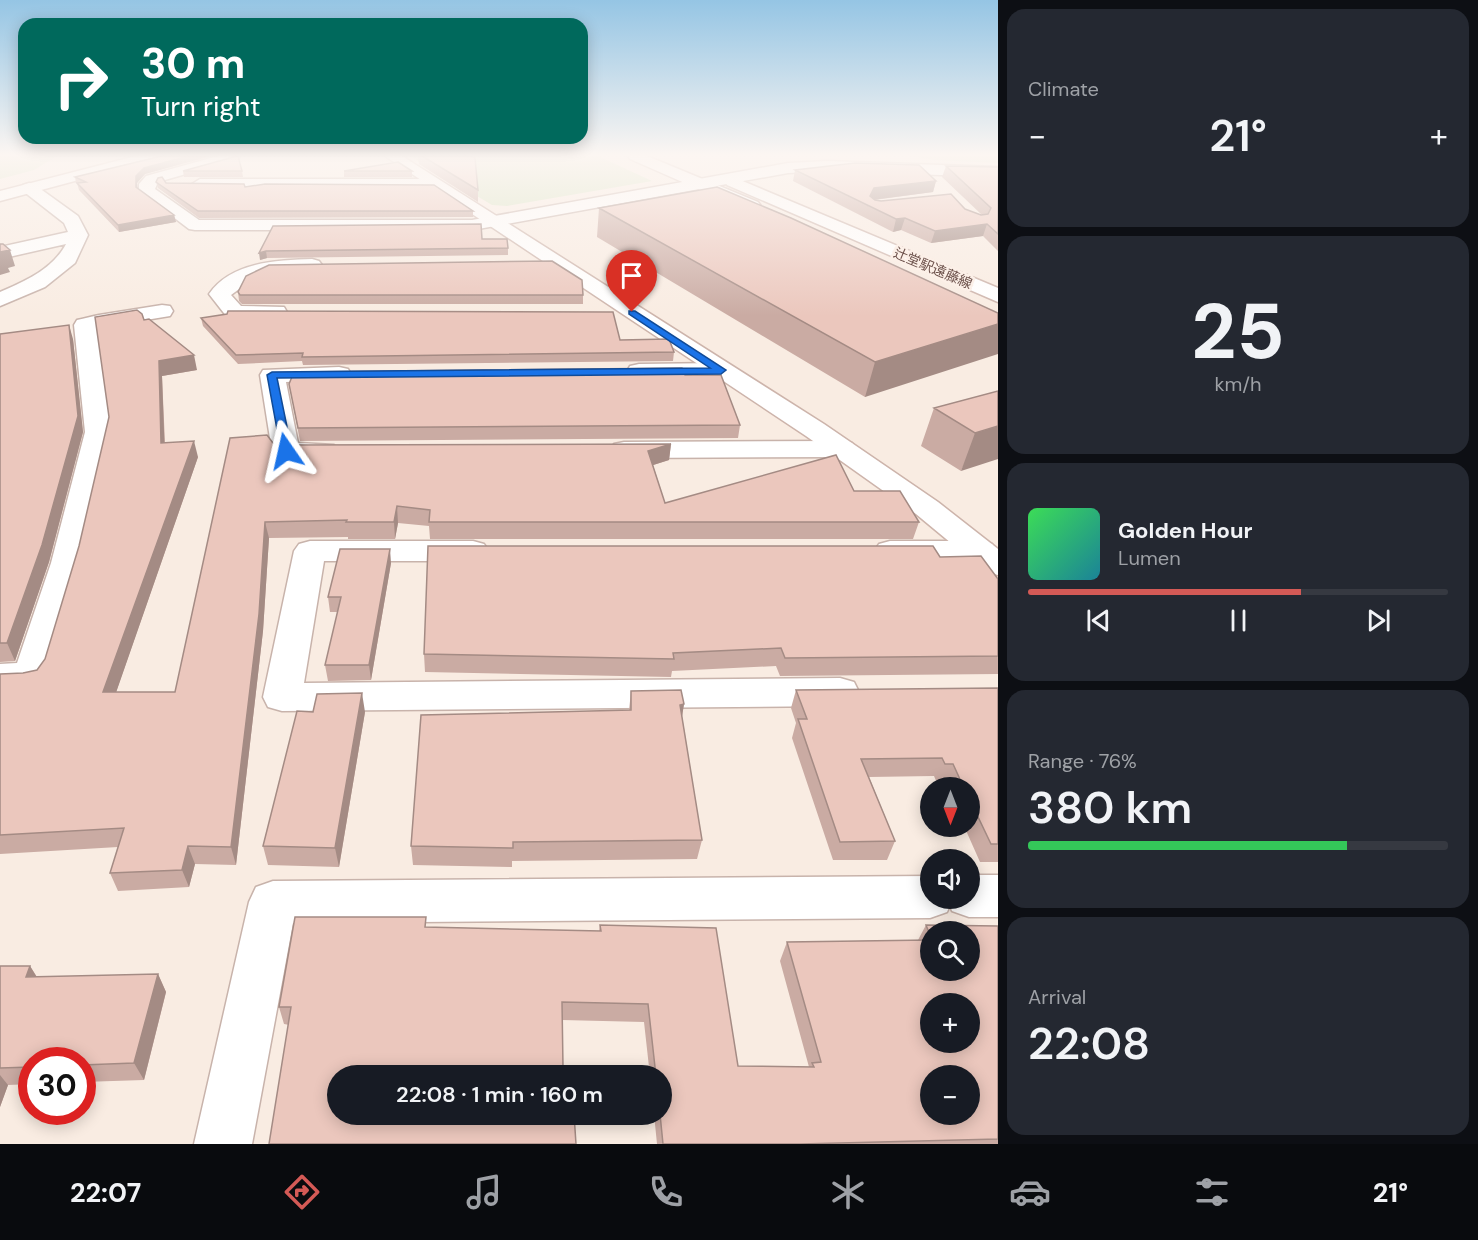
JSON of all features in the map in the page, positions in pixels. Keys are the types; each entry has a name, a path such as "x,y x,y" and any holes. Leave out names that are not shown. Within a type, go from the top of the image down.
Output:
{"street":[{"path":"0,300 38,283 68,259 79,235 72,220 58,209"},
{"path":"173,209 195,225 473,225 551,209"},
{"path":"474,209 842,449 927,508 990,558"},
{"name":"辻堂駅遠藤線","path":"759,209 997,315"},
{"name":"辻堂駅遠藤線","path":"796,209 998,296"},
{"path":"0,253 79,235"},
{"path":"522,263 556,263"},
{"path":"293,312 235,312 219,294 246,274 267,266 336,265"},
{"path":"0,677 31,676 67,563 98,432 75,326 162,310"},
{"path":"597,312 632,312"},
{"path":"614,371 721,370"},
{"path":"345,451 286,451 272,375 366,374"},
{"path":"594,450 842,449"},
{"path":"502,551 310,551 282,697 879,691"},
{"path":"861,551 990,558"},
{"path":"980,896 998,896"},
{"path":"223,1144 273,902 920,897"}],"building":[{"path":"103,209 166,209 174,215 118,225"},
{"path":"196,209 473,211 198,211"},
{"path":"601,209 770,209 998,313 998,324 875,362"},
{"path":"876,209 966,209 981,215 988,214 990,209 998,209 998,234 987,224 935,231 905,218 896,219"},
{"path":"481,224 482,239 507,239 508,248 266,251 259,253 273,226"},
{"path":"0,244 3,244 10,250 0,252"},
{"path":"552,261 582,280 583,295 240,295 238,292 246,276 269,265"},
{"path":"137,310 142,314 144,320 149,319 194,355 159,361 161,443 194,441 103,692 175,692 230,438 267,435 273,443 283,445 671,444 648,451 665,503 836,455 854,491 900,491 919,522 429,522 430,510 397,506 394,522 346,522 347,520 265,522 259,614 231,847 188,846 182,870 110,873 124,828 0,835 0,674 37,670 45,659 79,546 109,417 95,317"},
{"path":"228,311 613,312 620,340 669,339 674,352 302,357 303,353 236,355 201,318 227,314"},
{"path":"69,325 78,416 42,545 7,643 0,643 0,334"},
{"path":"682,368 685,375 721,375 740,425 298,428 289,384 294,372"},
{"path":"998,391 998,426 975,433 934,408"},
{"path":"428,546 933,546 940,557 981,556 998,579 998,656 785,658 781,648 673,653 674,659 424,654"},
{"path":"340,549 390,549 369,665 325,665 341,597 328,597"},
{"path":"998,688 998,844 991,844 980,821 980,777 959,777 953,764 945,764 942,758 861,759 895,841 840,842 798,719 807,719 796,690"},
{"path":"681,690 684,704 680,705 702,840 513,842 513,848 411,846 421,715 631,710 631,691"},
{"path":"362,693 335,848 263,846 297,711 313,712 317,694"},
{"path":"295,917 426,917 425,927 601,931 600,925 716,928 738,1066 814,1067 812,1063 821,1062 787,942 920,940 920,981 980,981 980,926 998,926 998,1139 800,1144 663,1144 661,1125 672,1125 672,1065 655,1065 648,1004 562,1002 563,1065 327,1065 327,1125 575,1125 576,1144 269,1144 291,1007 279,1007"},
{"path":"0,966 30,966 26,977 158,974 134,1063 96,1064 96,1047 18,1047 18,1067 0,1068"}],"route":[{"path":"286,451 272,375 721,370 632,312"}]}
